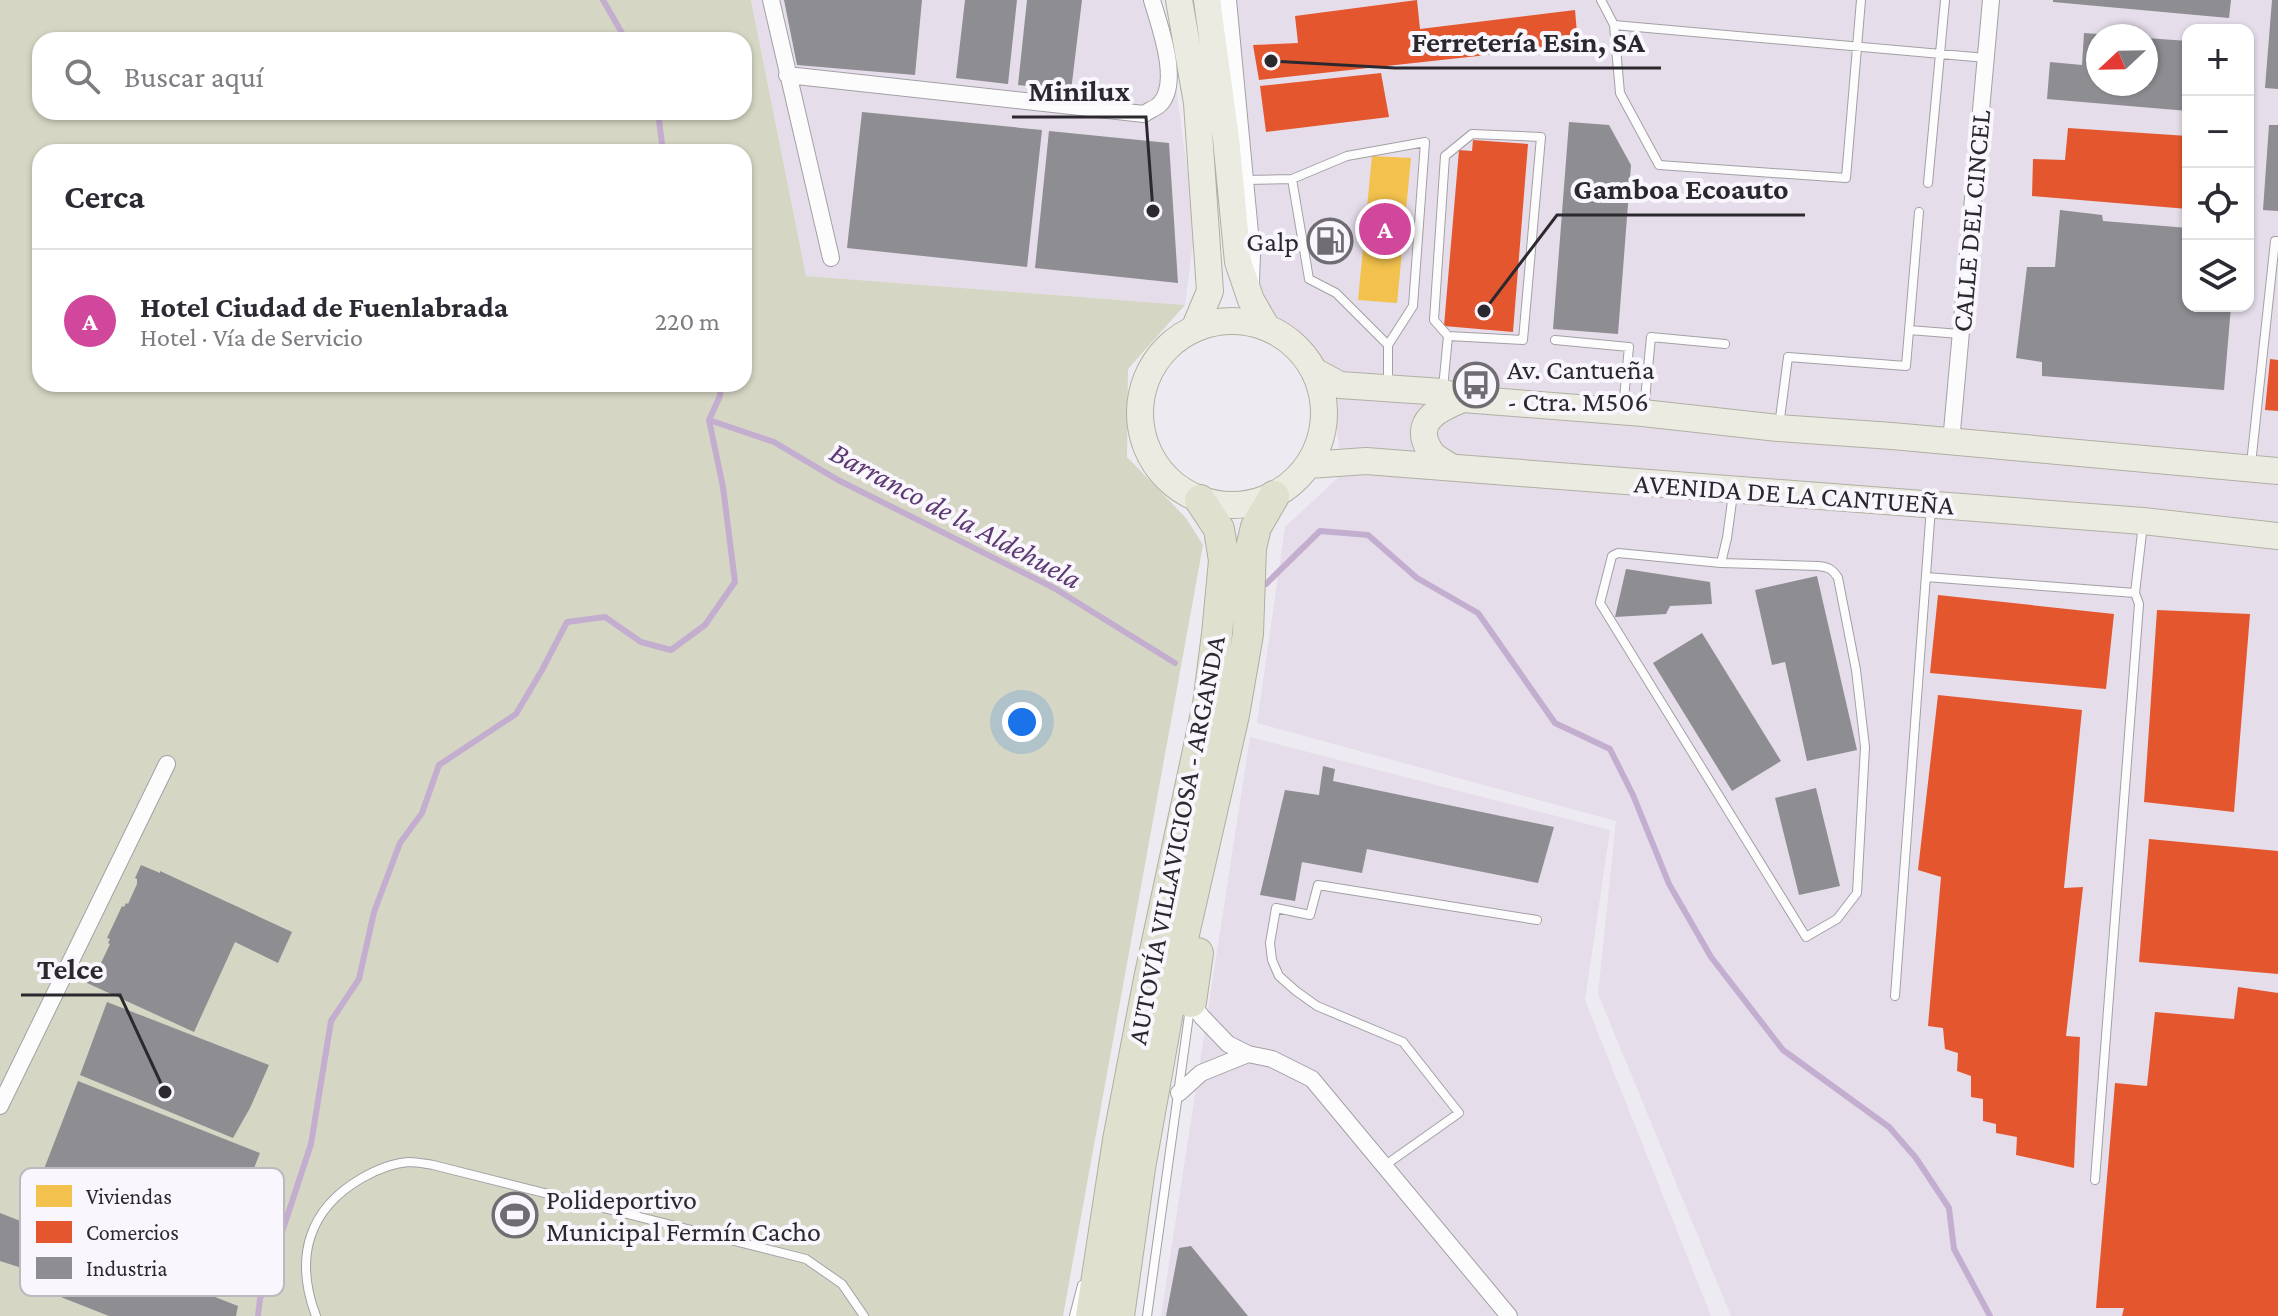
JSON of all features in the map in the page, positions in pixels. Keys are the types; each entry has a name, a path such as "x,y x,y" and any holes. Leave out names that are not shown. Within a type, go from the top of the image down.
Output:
{"highway":[{"path":"1119,1316 1140,1168 1174,978 1234,715 1248,634 1251,548 1256,527 1274,496"},
{"name":"AUTOVÍA VILLAVICIOSA - ARGANDA","path":"1091,1316 1111,1184 1149,979 1208,704 1224,561 1219,529 1200,500"},
{"path":"1191,1002 1218,844 1215,799"}],"main road":[{"path":"1179,0 1197,103 1210,291 1195,327"},
{"path":"1207,0 1226,138 1238,262 1251,300 1266,326"},
{"path":"1231,320 1266,326 1286,337 1302,352 1314,371 1324,402 1322,435 1309,465 1293,483 1274,496 1238,506 1200,500 1168,481 1147,451 1138,415 1145,379 1165,347 1195,327 1231,320"},
{"path":"1314,371 1340,385 1778,428 2278,471"},
{"path":"1451,467 1431,453 1424,435 1428,418 1452,396"},
{"name":"AVENIDA DE LA CANTUEÑA","path":"1309,465 1366,461 1451,467 2143,521 2278,536"}],"street":[{"path":"771,0 831,258"},
{"path":"787,75 1144,114 1161,103 1168,83 1168,57 1153,0"},
{"path":"1228,0 1252,254 1251,300"},
{"name":"CALLE DEL CINCEL","path":"1951,442 1991,0"},
{"path":"0,1106 167,764"},
{"path":"1191,1002 1228,1044 1248,1054 1272,1059 1312,1079 1509,1316"},
{"path":"1179,1093 1201,1073 1248,1054"}],"lane":[{"path":"1153,0 1173,37"},
{"path":"1601,0 1614,25 1620,93 1659,165 1846,178 1861,0"},
{"path":"1928,183 1945,0"},
{"path":"1614,25 1986,58"},
{"path":"1179,51 1192,77"},
{"path":"1448,336 1523,340 1541,137 1472,134 1445,156 1434,320 1448,336 1452,396"},
{"path":"1245,180 1292,179 1347,156 1425,142 1413,306 1388,345 1388,388"},
{"path":"1292,179 1309,279 1336,293 1388,345"},
{"path":"1778,428 1788,357 1906,366 1919,212"},
{"path":"2251,468 2275,241 2278,241"},
{"path":"1909,330 1961,334"},
{"path":"1633,412 1651,337 1725,344"},
{"path":"1555,340 1629,347 1633,412"},
{"path":"1721,563 1733,489"},
{"path":"1895,996 1932,505"},
{"path":"2095,1180 2139,604 2135,593 2143,521"},
{"path":"1618,553 1721,563 1828,567 1838,578 1856,670 1865,747 1857,893 1837,919 1806,937 1600,603 1612,556 1618,553"},
{"path":"1926,577 2135,593"},
{"path":"1384,1166 1459,1113 1403,1042 1317,1006 1279,976 1272,960 1270,943 1276,908 1310,915 1318,885 1537,920"},
{"path":"1147,1316 1191,1002"},
{"path":"316,1316 306,1272 310,1235 323,1210 348,1186 379,1168 408,1162 433,1165 806,1259 842,1284 864,1316"},
{"path":"1090,1257 1111,1184"},
{"path":"1074,1316 1086,1272"}],"shaded area":[{"path":"751,0 1145,0 1172,57 1195,227 1185,305 806,276"},
{"path":"1221,0 2278,0 2278,1316 1731,1316 1598,994 1616,821 1257,723 1285,527 1342,474 1330,368 1266,308 1248,251"},
{"path":"1250,737 1610,830 1585,1000 1711,1316 1161,1316"}],"green space":[{"path":"0,0 751,0 806,276 1185,305 1128,369 1127,457 1186,518 1203,545 1063,1316 0,1316"}],"building: Viviendas":[{"path":"1372,156 1411,158 1397,303 1358,300"}],"building: Comercios":[{"path":"1417,0 1420,29 1575,10 1578,45 1259,80 1253,45 1298,43 1295,16"},
{"path":"1381,73 1389,117 1266,132 1260,86"},
{"path":"2068,128 2182,136 2182,208 2032,196 2033,159 2065,160"},
{"path":"1473,140 1528,144 1513,332 1444,326 1459,150 1472,151"},
{"path":"2270,359 2278,360 2278,411 2265,410"},
{"path":"1938,595 2114,614 2106,689 1930,673"},
{"path":"2157,610 2250,614 2234,812 2144,802"},
{"path":"1938,695 2082,710 2064,888 2083,887 2066,1036 2080,1037 2074,1168 2016,1155 2017,1137 1996,1133 1996,1124 1983,1121 1983,1099 1971,1097 1971,1076 1957,1071 1958,1053 1945,1049 1943,1028 1928,1026 1941,877 1918,870"},
{"path":"2149,839 2278,851 2278,974 2139,962"},
{"path":"2238,987 2278,993 2278,1316 2122,1316 2124,1308 2096,1308 2115,1083 2147,1086 2155,1012 2234,1019"}],"building: Industria":[{"path":"784,0 922,0 915,75 797,65"},
{"path":"965,0 1017,0 1008,84 956,78"},
{"path":"1027,0 1082,0 1071,91 1018,85"},
{"path":"2053,0 2231,0 2229,18"},
{"path":"2272,0 2278,0 2278,89 2265,88"},
{"path":"2086,33 2086,96 2158,96 2158,39 2182,41 2182,110 2047,99 2050,62 2082,65"},
{"path":"862,112 1042,130 1027,267 847,248"},
{"path":"1569,122 1609,125 1631,165 1618,334 1553,329"},
{"path":"2269,125 2278,125 2278,211 2263,210"},
{"path":"1049,131 1169,143 1178,283 1035,268"},
{"path":"2060,210 2102,215 2103,221 2182,228 2182,312 2230,312 2224,390 2042,376 2042,362 2016,358 2027,267 2055,267"},
{"path":"1626,569 1710,582 1712,604 1670,606 1666,614 1615,617"},
{"path":"1817,576 1857,750 1807,761 1785,662 1772,665 1755,590"},
{"path":"1702,633 1781,761 1732,791 1653,663"},
{"path":"1323,766 1335,769 1333,781 1554,827 1538,883 1367,849 1362,873 1302,862 1295,901 1260,895 1285,790 1319,795"},
{"path":"1816,788 1840,886 1799,895 1775,798"},
{"path":"141,865 292,932 278,963 235,942 194,1032 87,983 94,966 100,965 110,944 107,938 122,906 128,904"},
{"path":"107,1002 269,1065 233,1138 80,1075"},
{"path":"78,1081 260,1153 254,1168 44,1168"},
{"path":"0,1213 20,1221 20,1267 0,1261"},
{"path":"1191,1246 1248,1316 1166,1316 1179,1248"},
{"path":"58,1296 212,1296 238,1306 236,1316 109,1316"}],"waterway":[{"path":"603,0 621,32"},
{"path":"659,120 662,144"},
{"path":"284,1226 311,1144 331,1021 359,979 374,912 400,843 422,813 439,765 516,714 567,622 605,617 641,642 671,650 705,625 735,582 723,487 709,420 720,392"},
{"name":"Barranco de la Aldehuela","path":"709,420 774,442 838,480 1054,588 1175,663"},
{"name":"Barranco de la Aldehuela","path":"1266,584 1320,531 1368,535 1417,578 1478,613 1555,723 1610,749 1633,795 1669,884 1711,957 1783,1050 1889,1127 1916,1158 1949,1208 1954,1249 1990,1316"},
{"path":"258,1316 261,1296"}],"place":[{"name":"Ferretería Esin, SA","path":"1271,61"},
{"name":"Minilux","path":"1153,211"},
{"name":"Hotel Ciudad de Fuenlabrada","path":"1385,229"},
{"name":"Galp","path":"1330,241"},
{"name":"Gamboa Ecoauto","path":"1484,311"},
{"name":"Av. Cantueña - Ctra. M506","path":"1476,385"},
{"name":"Telce","path":"165,1092"},
{"name":"Polideportivo Municipal Fermín Cacho","path":"515,1215"}]}
